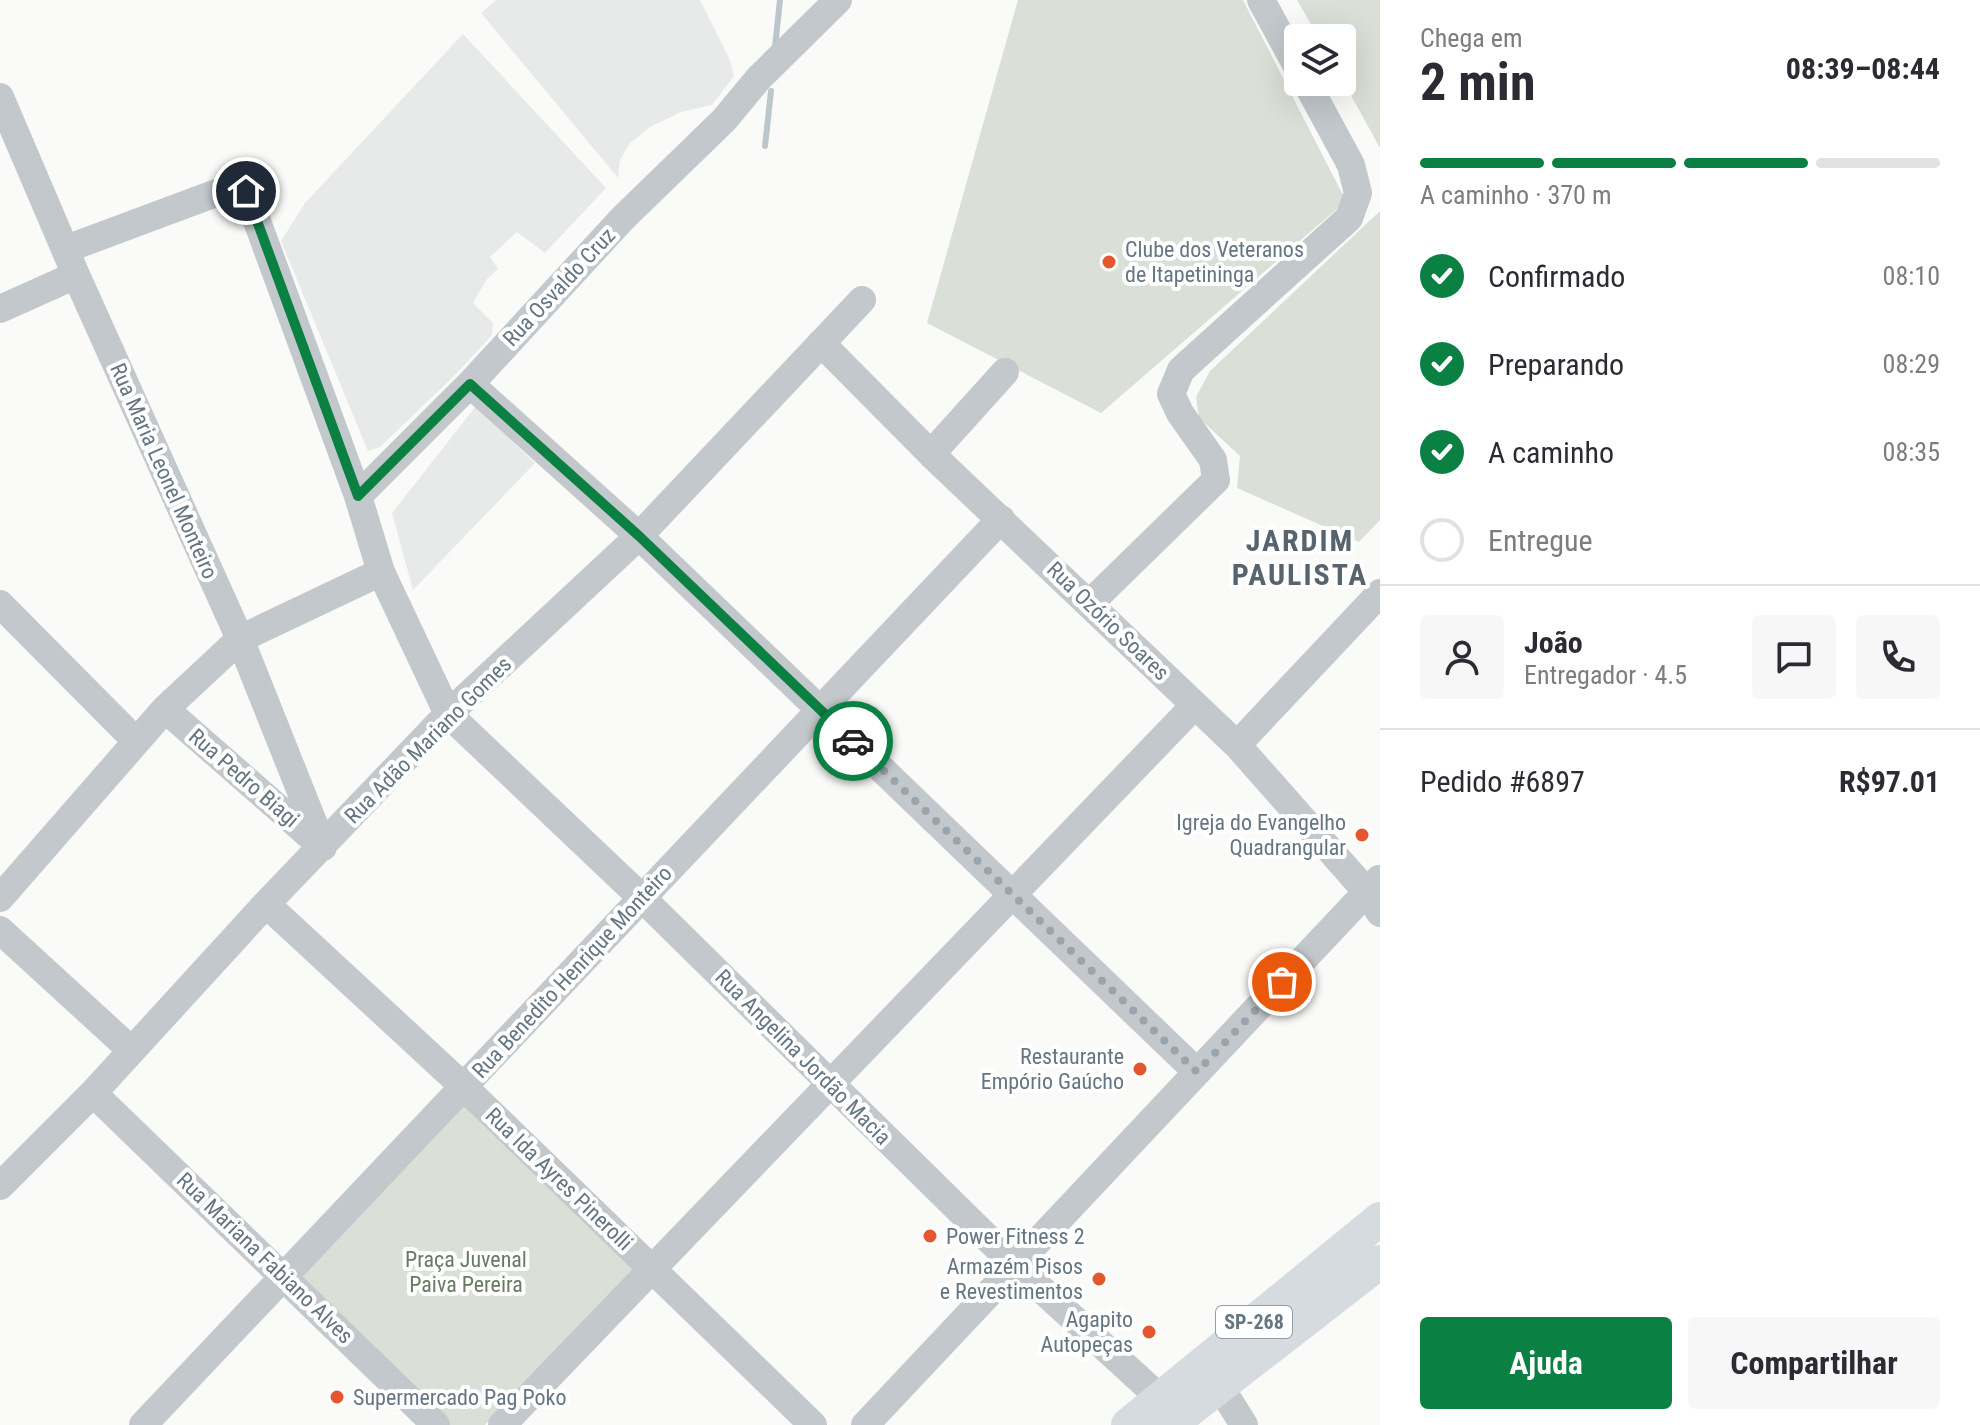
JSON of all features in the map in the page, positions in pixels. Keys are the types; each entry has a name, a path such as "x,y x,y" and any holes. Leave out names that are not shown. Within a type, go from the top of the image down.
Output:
{"main road":[{"name":"SP-268","path":"1165,1412 1380,1219"},
{"name":"SP-268","path":"1128,1425 1165,1412 1219,1385 1380,1262"}],"street":[{"name":"Rua Osvaldo Cruz","path":"358,496 470,384 623,218 724,120 759,78 838,0"},
{"path":"1261,0 1284,42"},
{"path":"1090,603 1216,480 1213,460 1180,413 1171,394 1181,370 1349,218 1358,193 1351,165 1314,96"},
{"name":"Rua Maria Leonel Monteiro","path":"1,97 71,262 240,639 323,847"},
{"path":"0,309 71,262 243,183 358,496 381,572 448,714"},
{"name":"Rua Adão Mariano Gomes","path":"0,1186 93,1093 266,904 448,714 639,536 862,300"},
{"name":"Rua Ozório Soares","path":"821,343 931,454 1237,745 1376,894"},
{"path":"931,454 1005,372"},
{"path":"470,384 639,536 1197,1072"},
{"name":"Rua Benedito Henrique Monteiro","path":"143,1425 1001,519"},
{"path":"4,886 165,709 240,639 381,572"},
{"path":"1237,745 1380,593"},
{"path":"0,604 136,741"},
{"path":"502,1425 1195,705"},
{"name":"Rua Pedro Biagi","path":"165,709 323,847"},
{"name":"Rua Angelina Jordão Macia","path":"448,714 642,898 1165,1412"},
{"path":"275,804 298,787"},
{"path":"865,1425 1197,1072 1376,894"},
{"name":"Rua Ida Ayres Pinerolli","path":"266,904 464,1087 813,1425"},
{"path":"0,930 131,1050"},
{"name":"Rua Mariana Fabiano Alves","path":"93,1093 436,1425"},
{"path":"1219,1385 1244,1425"}],"shaded area":[{"path":"496,0 700,0 730,60 734,76 712,105 681,112 650,127 630,143 620,160 618,178 481,13"},
{"path":"463,34 606,188 545,253 517,232 490,257 498,269 487,279 473,303 493,323 492,335 380,447 368,451 281,241 305,203"},
{"path":"476,406 535,463 413,590 392,513"}],"green space":[{"name":"Clube dos Veteranos de Itapetininga","path":"1018,0 1243,0 1284,80 1284,96 1292,96 1346,201 1101,413 927,323"},
{"path":"1297,0 1380,0 1380,148 1351,96 1356,96 1356,24 1311,24"},
{"path":"1380,211 1380,520 1359,542 1237,488 1240,456 1199,418 1196,397 1210,371"},
{"name":"Praça Juvenal Paiva Pereira","path":"463,1100 639,1268 485,1425 447,1425 294,1277"}],"waterway":[{"path":"775,47 780,0"},
{"path":"765,146 771,91"}],"way so far":[{"path":"853,741 1197,1072 1282,982"}],"place":[{"name":"Clube dos Veteranos de Itapetininga","path":"1109,262"},
{"name":"Igreja do Evangelho Quadrangular","path":"1362,835"},
{"name":"Restaurante Empório Gaúcho","path":"1140,1069"},
{"name":"Power Fitness 2","path":"930,1236"},
{"name":"Armazém Pisos e Revestimentos","path":"1099,1279"},
{"name":"Agapito Autopeças","path":"1149,1332"},
{"name":"Supermercado Pag Poko","path":"337,1397"}],"district":[{"name":"JARDIM PAULISTA","path":"1300,557"}],"route":[{"path":"246,191 358,496 470,384 639,536 853,741"}]}
